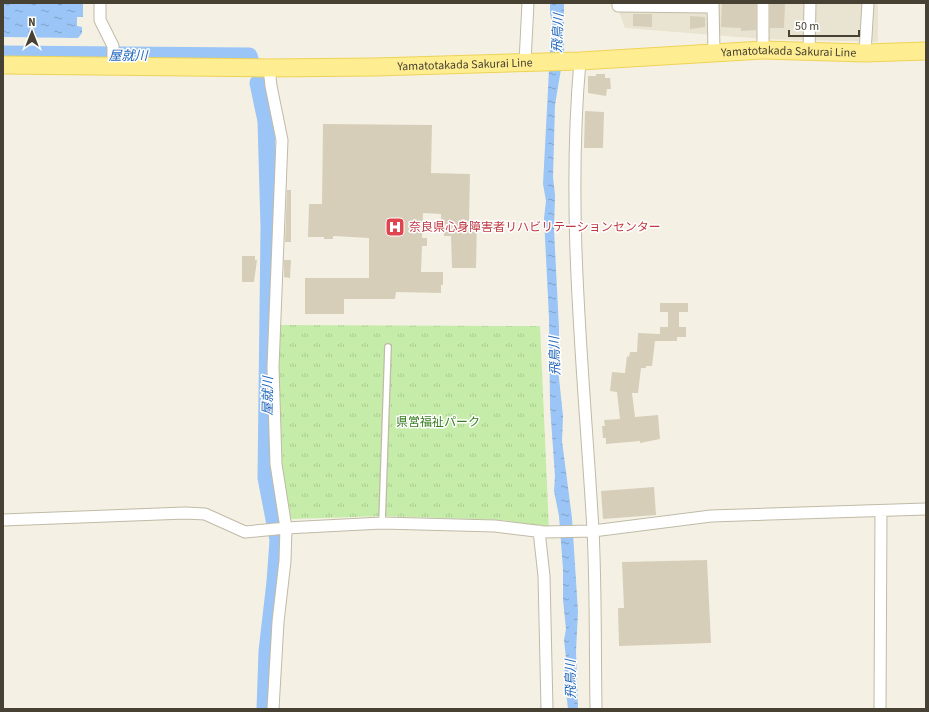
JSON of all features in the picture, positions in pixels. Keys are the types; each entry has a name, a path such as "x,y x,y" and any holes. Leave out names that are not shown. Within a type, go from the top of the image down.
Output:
{"main road":[{"name":"Yamatotakada Sakurai Line","path":"3,65 113,58 269,68 416,66 578,61 763,50 865,53 926,51"}],"street":[{"path":"100,3 100,20 113,46 113,58"},
{"path":"528,3 528,62"},
{"path":"618,3 618,6 713,5 714,52"},
{"path":"763,3 763,50"},
{"path":"810,3 810,52"},
{"path":"865,53 868,3"},
{"path":"578,61 574,204 581,376 590,531 596,709"},
{"path":"269,68 271,86 282,140 273,367 276,464 280,528 285,561 278,622 273,709"},
{"path":"3,520 198,513 206,514 245,532 280,528 382,523 495,526 541,532 590,531 711,516 881,512 926,509"},
{"path":"880,709 881,512"},
{"path":"541,532 544,576 548,709"}],"lane":[{"path":"382,523 388,347"}],"shaded area":[{"path":"616,3 878,3 878,42 764,39 625,28"}],"green space":[{"name":"県営福祉パーク","path":"279,325 540,326 549,530 503,520 382,516 292,519 287,517 279,466"}],"water":[{"path":"3,3 83,3 83,17 77,17 77,26 82,27 82,33 78,38 3,37"},
{"name":"飛鳥川","path":"550,3 564,3 564,51 555,105 553,177 555,195 554,230 559,328 559,378 563,416 562,441 572,518 578,612 576,651 578,709 568,709 564,674 566,658 564,640 566,629 563,600 563,569 559,516 554,491 555,476 550,406 549,318 544,218 546,201 543,184 550,51 554,32 550,13"}],"building":[{"path":"722,3 756,3 756,30 741,31 741,28 721,27"},
{"path":"770,3 785,3 784,28 770,28"},
{"path":"633,14 652,14 652,27 633,26"},
{"path":"690,16 705,17 705,27 690,29"},
{"path":"596,74 605,74 605,78 610,78 611,89 607,89 606,96 588,93 588,76 596,76"},
{"path":"585,111 604,112 603,148 584,148"},
{"path":"323,124 432,125 431,173 470,174 469,221 477,221 476,268 452,268 451,236 444,236 444,231 441,231 441,214 423,213 422,238 427,238 427,246 422,246 421,272 443,272 443,285 441,285 441,293 396,292 395,299 344,299 344,314 305,314 305,278 369,278 369,238 333,236 333,239 324,239 324,237 308,237 309,204 322,204"},
{"path":"287,190 291,190 291,242 285,242"},
{"path":"242,256 255,256 255,260 257,260 254,282 242,282"},
{"path":"284,260 291,260 290,278 284,277"},
{"path":"660,303 688,303 688,312 679,312 679,327 686,327 686,337 677,337 677,341 655,341 652,366 641,368 638,393 632,393 635,417 658,415 660,439 640,443 640,441 606,444 606,438 603,438 602,426 605,426 604,420 620,419 617,392 610,391 612,372 625,373 627,356 629,357 630,352 637,352 638,333 660,334 660,327 668,327 668,312 660,312"},
{"path":"654,487 656,515 603,519 601,491"},
{"path":"707,560 711,643 619,646 618,608 624,608 622,562"}],"waterway":[{"name":"屋就川","path":"3,54 249,56 250,59"},
{"name":"屋就川","path":"258,83 266,121 269,227 266,478 278,540 267,651 265,709"}],"place":[{"name":"奈良県心身障害者リハビリテーションセンター","path":"395,227"}]}
